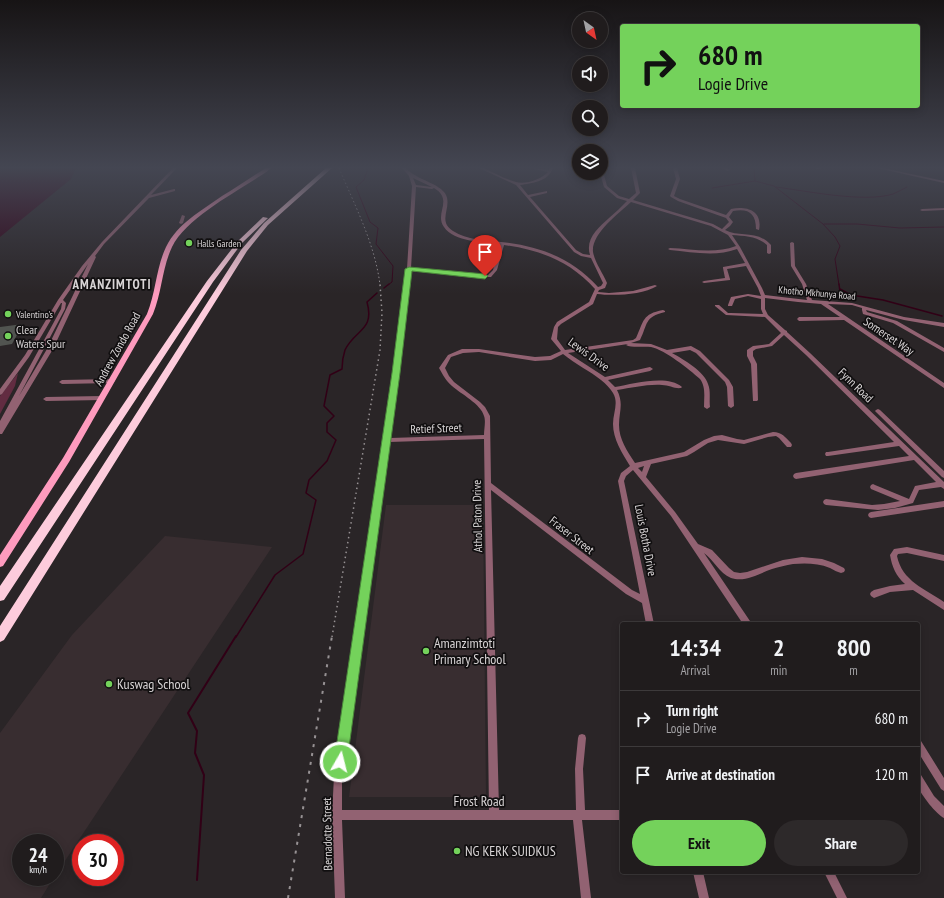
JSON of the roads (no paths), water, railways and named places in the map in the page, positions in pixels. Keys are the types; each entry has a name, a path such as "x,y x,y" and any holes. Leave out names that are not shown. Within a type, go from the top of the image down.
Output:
{"highway":[{"path":"0,596 226,258 252,229 274,210"},
{"path":"0,636 244,250 266,224 282,210"}],"main road":[{"name":"Andrew Zondo Road","path":"0,563 66,460 156,301 169,248 174,238 181,229 205,210"}],"street":[{"path":"0,392 27,356 60,300 84,267 97,250 135,210"},
{"name":"Bernadotte Street","path":"340,898 336,815 338,776 409,269 413,210"},
{"path":"443,210 442,217 447,229 466,238 528,247 553,256 574,269 597,291 609,294 633,292 655,286"},
{"path":"539,210 575,251 582,255 592,257"},
{"path":"597,291 603,287 605,283 592,257 591,249 595,235 621,210"},
{"name":"Khotho Mkhunya Road","path":"661,210 700,221 729,234 738,247 760,288 763,299 777,298 810,302 852,304 904,318 944,325"},
{"path":"707,210 727,217 731,222 723,230"},
{"path":"727,217 733,210"},
{"path":"749,210 754,213 758,219 758,229"},
{"path":"182,223 183,216"},
{"path":"729,234 746,235 762,239 769,245 769,253"},
{"path":"409,269 474,276 489,276 495,270 502,243"},
{"path":"792,243 793,266 804,284 810,302"},
{"path":"670,249 716,252 727,251 738,247"},
{"path":"0,432 50,349 97,250"},
{"path":"704,282 728,279 725,268 747,264"},
{"path":"84,267 90,267"},
{"path":"760,288 777,298"},
{"name":"Lewis Drive","path":"597,291 591,302 556,327 554,339 566,354 603,379 614,389"},
{"path":"717,306 726,314 766,316 763,309 763,299 742,295 733,298 730,305"},
{"path":"0,425 63,308 64,303 60,300"},
{"name":"Somerset Way","path":"822,302 944,386"},
{"path":"865,307 865,313 895,322 944,350"},
{"path":"566,354 637,340 640,336 642,326 648,318 663,311"},
{"name":"Fynn Road","path":"766,316 785,332 943,485"},
{"path":"799,319 845,318"},
{"path":"756,400 754,364 750,356 750,350 755,347 770,345 785,332"},
{"path":"566,354 630,345 654,346 666,352 702,378 706,384 707,407"},
{"path":"666,352 691,348 698,352 727,381 730,387 731,406"},
{"name":"Athol Paton Drive","path":"494,815 487,437 488,416 485,410 449,381 442,368 444,362 456,354 475,350 540,360 555,358 566,354"},
{"path":"603,379 650,369"},
{"path":"62,382 112,381"},
{"path":"679,387 670,383 662,382 614,389 618,396 619,405 616,424 617,434 621,445 634,467 662,499 747,622"},
{"path":"46,399 102,398"},
{"path":"878,411 944,476"},
{"path":"634,467 685,454 714,438 721,437 743,442 777,434 781,436 788,445"},
{"name":"Retief Street","path":"385,440 487,437"},
{"path":"828,454 900,443"},
{"path":"796,476 914,458"},
{"path":"643,477 648,463"},
{"name":"Louis Botha Drive","path":"634,467 623,474 621,481 650,622"},
{"name":"Fraser Street","path":"488,484 629,592 645,601"},
{"path":"826,502 872,507 909,502 913,500 917,488 943,485"},
{"path":"873,487 909,502"},
{"path":"871,515 944,504"},
{"path":"695,546 711,554 728,572 736,576 743,576 780,563 800,560 823,562 841,570"},
{"path":"944,558 907,550 894,552 893,558 899,573 914,586 944,606"},
{"path":"874,594 890,589 914,586"},
{"path":"582,738 579,769 579,814 586,898"},
{"path":"920,747 944,786"},
{"path":"920,782 930,799 944,813"},
{"name":"Frost Road","path":"336,815 620,814"},
{"path":"698,874 704,898"},
{"path":"830,874 842,898"}],"waterway":[{"path":"365,210 370,222 378,228 376,244 393,266 392,282 388,285"},
{"path":"805,210 823,224 835,237 840,246 835,259 839,285"},
{"path":"824,224 857,224 900,228 944,227"},
{"path":"384,288 389,284"},
{"path":"839,284 841,300"},
{"path":"840,289 851,295 883,300 942,316"},
{"path":"236,637 275,575 303,554 316,500 306,493 309,480 327,461 336,440 327,432 327,423 334,416 324,406 330,375 342,369 345,350 349,343 363,329 368,319 369,312 367,302 377,293"},
{"path":"197,880 204,775 195,753 197,731 188,713 236,636"}],"railway":[{"path":"358,210 374,255 380,285"},
{"path":"332,637 380,350 382,313 380,284"},
{"path":"288,898 332,636"}],"place":[{"name":"Halls Garden","path":"189,243"},
{"name":"Valentino's","path":"8,314"},
{"name":"Clear Waters Spur","path":"8,336"},
{"name":"Amanzimtoti Primary School","path":"426,651"},
{"name":"Kuswag School","path":"109,684"},
{"name":"NG KERK SUIDKUS","path":"457,851"}],"district":[{"name":"AMANZIMTOTI","path":"112,284"}]}
